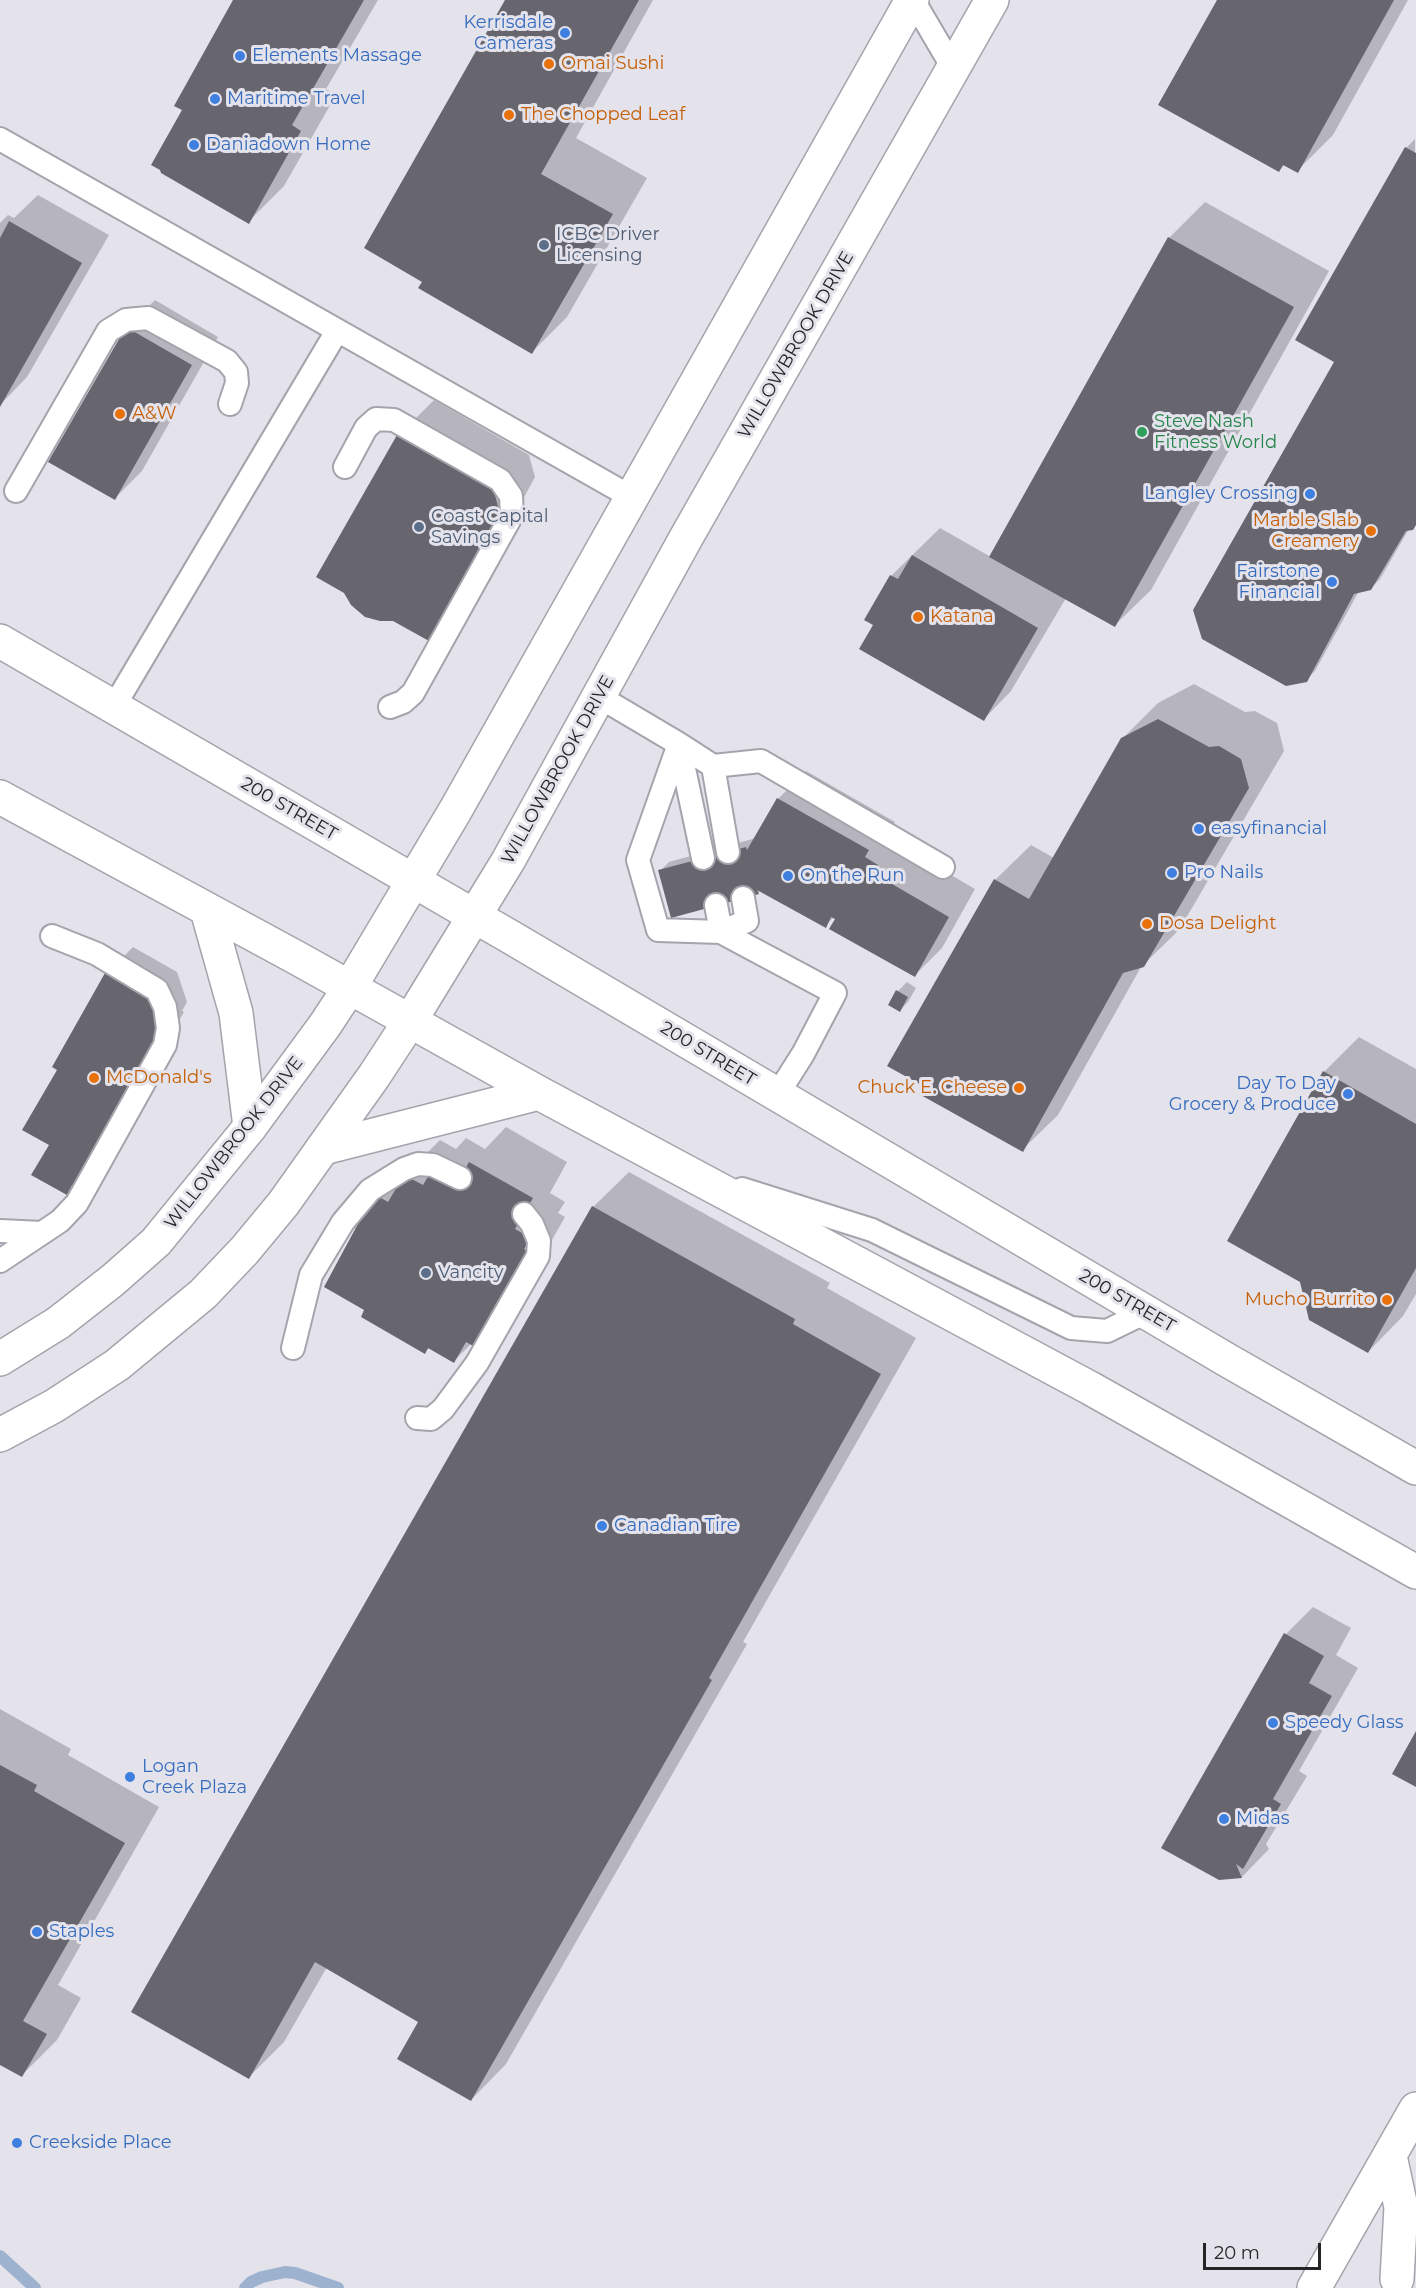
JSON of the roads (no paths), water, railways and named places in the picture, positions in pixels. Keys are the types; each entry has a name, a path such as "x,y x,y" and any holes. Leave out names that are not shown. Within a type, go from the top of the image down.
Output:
{"main road":[{"name":"WILLOWBROOK DRIVE","path":"0,1359 58,1323 113,1280 156,1242 250,1127 325,1025 414,881 633,498 912,0"},
{"name":"WILLOWBROOK DRIVE","path":"0,1435 54,1406 117,1365 203,1294 244,1251 283,1204 374,1076 508,861 598,696 992,0"},
{"name":"200 STREET","path":"0,641 1416,1468"},
{"path":"0,665 113,708"},
{"path":"0,797 350,987 538,1093 1090,1388 1416,1572"},
{"path":"207,910 236,1013 250,1127"},
{"path":"323,1148 538,1093"},
{"path":"1314,2288 1416,2109"},
{"path":"1390,2156 1401,2207 1394,2283"},
{"path":"1394,2283 1416,2246"}],"lane":[{"path":"912,0 953,68"},
{"path":"0,139 633,498"},
{"path":"16,490 108,330 126,320 148,318 227,361 236,372 237,383 230,404"},
{"path":"113,708 337,331"},
{"path":"345,467 366,428 376,419 394,420 500,480 511,496 512,515 413,693 403,702 390,707"},
{"path":"598,696 713,766 761,761 943,867"},
{"path":"679,744 703,858"},
{"path":"679,744 638,860 658,930 721,932 747,921 743,898"},
{"path":"713,766 728,852"},
{"path":"716,905 721,932"},
{"path":"721,932 835,993 803,1054 777,1095"},
{"path":"0,1261 60,1221 77,1203 165,1046 168,1028 165,1007 157,990 97,954 52,936"},
{"path":"293,1348 311,1275 343,1222 370,1190 404,1169 418,1164 433,1165 460,1178"},
{"path":"683,1171 872,1230 1071,1328 1107,1331 1146,1312"},
{"path":"417,1418 431,1419 443,1408 477,1363 538,1256 539,1241 532,1224 524,1214"},
{"path":"0,1231 42,1233"}],"waterway":[{"path":"0,2256 35,2288"},
{"path":"245,2288 262,2277 285,2272 295,2273 338,2288"}],"place":[{"name":"Kerrisdale Cameras","path":"565,33"},
{"name":"Elements Massage","path":"240,56"},
{"name":"Omai Sushi","path":"549,64"},
{"name":"Maritime Travel","path":"215,99"},
{"name":"The Chopped Leaf","path":"509,115"},
{"name":"Daniadown Home","path":"194,145"},
{"name":"ICBC Driver Licensing","path":"544,245"},
{"name":"A&W","path":"120,414"},
{"name":"Steve Nash Fitness World","path":"1142,432"},
{"name":"Langley Crossing","path":"1310,494"},
{"name":"Coast Capital Savings","path":"419,527"},
{"name":"Marble Slab Creamery","path":"1371,531"},
{"name":"Fairstone Financial","path":"1332,582"},
{"name":"Katana","path":"918,617"},
{"name":"easyfinancial","path":"1199,829"},
{"name":"Pro Nails","path":"1172,873"},
{"name":"On the Run","path":"788,876"},
{"name":"Dosa Delight","path":"1147,924"},
{"name":"McDonald's","path":"94,1078"},
{"name":"Chuck E. Cheese","path":"1019,1088"},
{"name":"Day To Day Grocery & Produce","path":"1348,1094"},
{"name":"Vancity","path":"426,1273"},
{"name":"Mucho Burrito","path":"1387,1300"},
{"name":"Canadian Tire","path":"602,1526"},
{"name":"Speedy Glass","path":"1273,1723"},
{"name":"Logan Creek Plaza","path":"130,1777"},
{"name":"Midas","path":"1224,1819"},
{"name":"Staples","path":"37,1932"},
{"name":"Creekside Place","path":"17,2143"}]}
